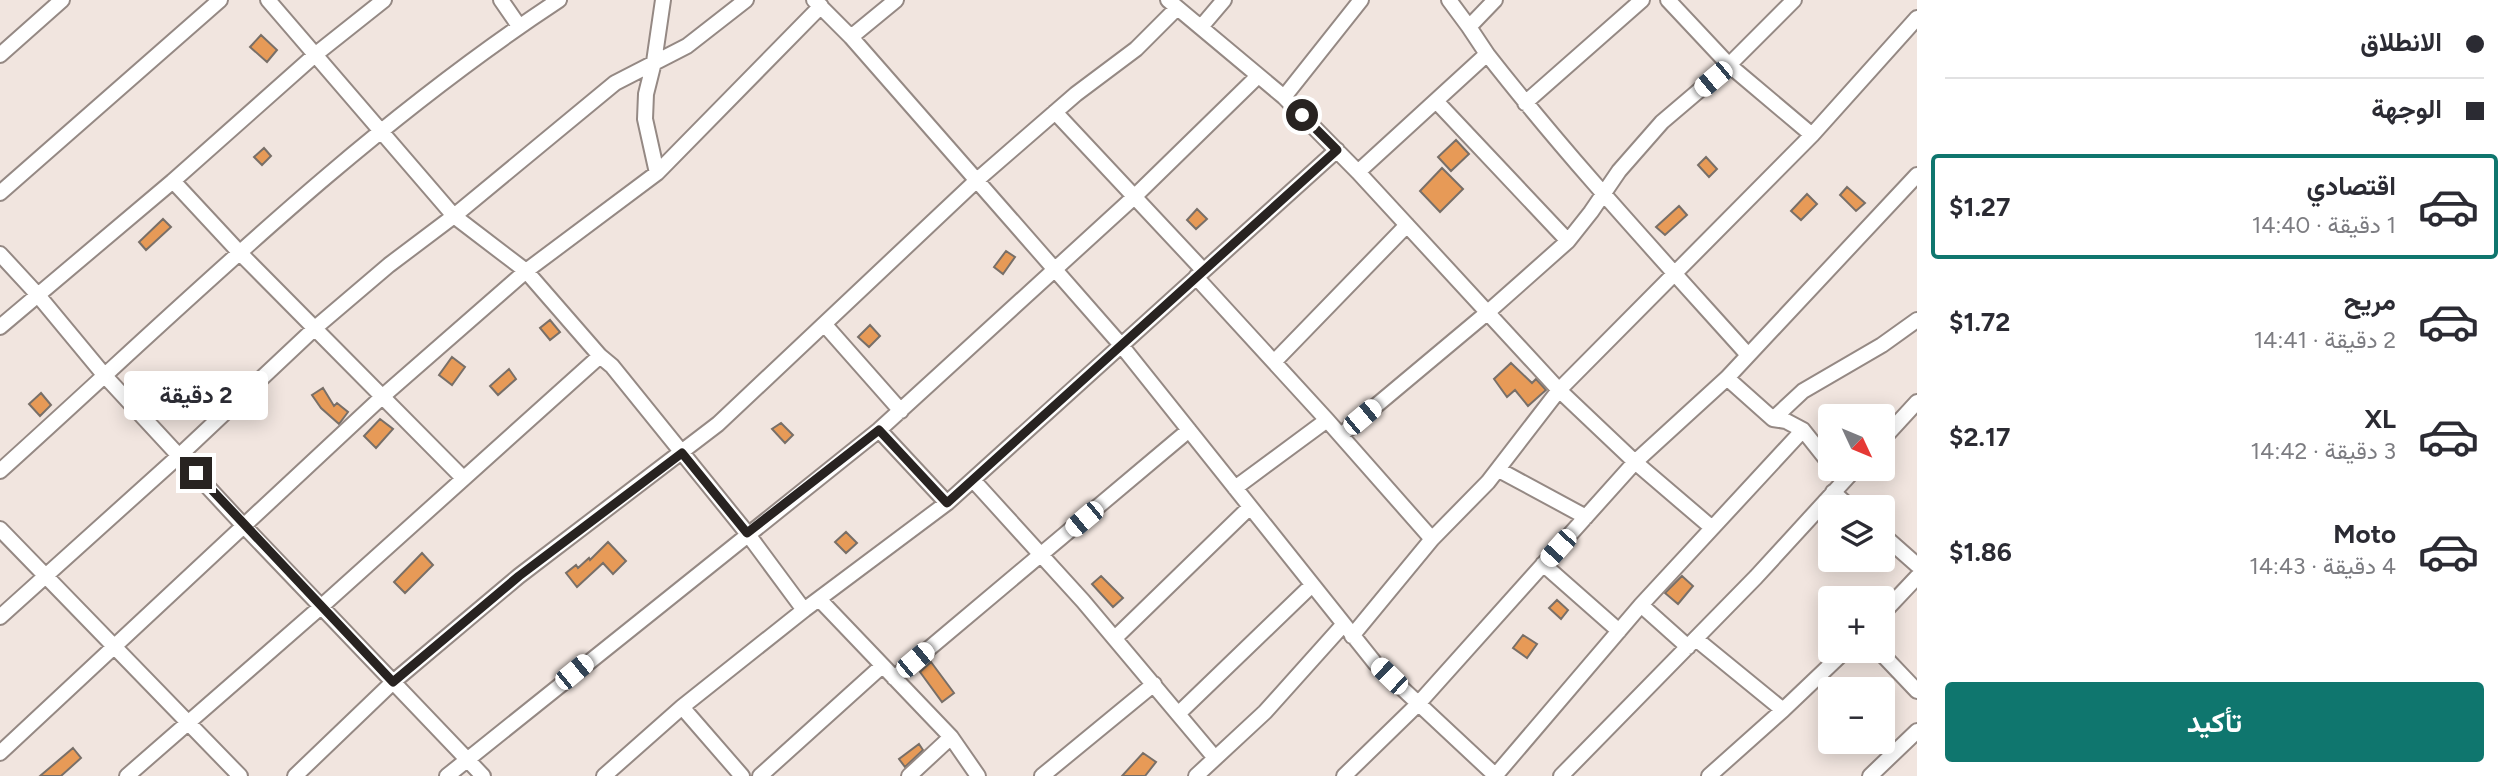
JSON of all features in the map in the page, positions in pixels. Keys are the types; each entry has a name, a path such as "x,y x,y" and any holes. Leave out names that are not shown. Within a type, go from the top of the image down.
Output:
{"street":[{"path":"0,55 62,0"},
{"path":"0,194 220,0"},
{"path":"268,0 454,216 526,271 600,356 612,366 747,533 804,610"},
{"path":"0,327 173,181 316,54 384,0"},
{"path":"501,0 519,26"},
{"path":"0,471 239,252 380,132 519,26 559,0"},
{"path":"657,173 645,119 646,94 654,62 663,0"},
{"path":"0,617 180,455 315,328 389,265 454,216 615,83 697,39 746,0"},
{"path":"851,37 896,0"},
{"path":"1201,27 1224,0"},
{"path":"1284,97 1361,0"},
{"path":"1449,0 1525,103 1748,355"},
{"path":"1469,27 1495,0"},
{"path":"1525,103 1642,0"},
{"path":"1668,0 1729,65 1812,135"},
{"path":"1340,435 1488,312 1568,241 1619,171 1662,122 1729,65 1794,0"},
{"path":"0,753 383,396 526,271 657,173 818,3 1055,267 1121,345 1375,663 1495,776 1641,605 1803,430"},
{"path":"295,776 393,682 519,576 718,424 977,180 1055,112 1154,33 1173,4 1284,97 1337,150 1559,390 1635,462 1711,527"},
{"path":"1196,776 1347,630 1499,470 1559,390 1812,135 1917,18"},
{"path":"1357,172 1487,54"},
{"path":"447,776 747,533 879,430 1133,198 1258,76"},
{"path":"1436,101 1568,241"},
{"path":"1055,112 1432,539"},
{"path":"604,776 682,707 804,610 947,503 1337,150"},
{"path":"1344,776 1418,704 1635,462 1727,378 1917,175"},
{"path":"173,181 239,252 463,478"},
{"path":"1274,362 1407,225"},
{"path":"0,254 105,376 483,776"},
{"path":"1773,419 1803,391 1865,355 1917,320"},
{"path":"825,325 901,411"},
{"path":"127,776 323,605 600,356"},
{"path":"1727,378 1773,419 1796,425 1803,430 1818,449"},
{"path":"1895,426 1917,402"},
{"path":"1235,488 1327,420"},
{"path":"879,430 947,503"},
{"path":"894,678 1189,430"},
{"path":"1499,470 1586,517"},
{"path":"973,480 1115,638 1214,758"},
{"path":"1837,481 1843,495"},
{"path":"1561,776 1756,577 1844,481"},
{"path":"1115,638 1250,508"},
{"path":"0,529 240,776"},
{"path":"1895,546 1917,565"},
{"path":"1544,564 1619,631"},
{"path":"1895,600 1917,577"},
{"path":"1178,713 1311,586"},
{"path":"819,599 951,737 978,776"},
{"path":"1641,605 1783,710"},
{"path":"1709,776 1832,663"},
{"path":"1890,663 1917,691"},
{"path":"760,776 882,666"},
{"path":"1042,776 1154,684"},
{"path":"682,707 743,776"},
{"path":"1870,776 1917,731"},
{"path":"909,776 951,737"}],"building":[{"path":"261,35 277,50 267,62 250,47"},
{"path":"1456,140 1469,154 1451,171 1438,157"},
{"path":"264,148 271,156 262,165 254,157"},
{"path":"1706,157 1717,169 1709,177 1698,165"},
{"path":"1442,168 1463,189 1440,212 1420,191"},
{"path":"1847,187 1865,203 1856,211 1840,195"},
{"path":"1807,194 1817,204 1801,220 1791,211"},
{"path":"1679,206 1687,215 1665,235 1656,227"},
{"path":"1197,209 1207,219 1196,229 1187,220"},
{"path":"163,219 171,227 146,250 139,242"},
{"path":"1006,251 1015,257 1003,274 994,267"},
{"path":"550,320 560,332 550,340 540,328"},
{"path":"870,325 880,336 869,347 858,337"},
{"path":"452,357 465,367 452,385 439,375"},
{"path":"1511,363 1532,383 1536,379 1546,390 1528,406 1515,390 1507,397 1494,379"},
{"path":"509,369 516,379 498,395 490,386"},
{"path":"323,388 334,406 337,403 348,412 339,424 321,408 312,395"},
{"path":"41,393 51,405 40,416 29,404"},
{"path":"380,419 393,429 376,448 364,436"},
{"path":"781,423 793,435 785,443 772,429"},
{"path":"846,532 857,543 846,553 835,542"},
{"path":"608,542 626,561 613,574 603,563 577,587 566,573 576,565 578,568 589,558 590,560"},
{"path":"422,553 433,565 405,593 394,582"},
{"path":"1101,576 1123,598 1113,607 1092,584"},
{"path":"1682,576 1693,586 1678,604 1665,593"},
{"path":"1557,600 1568,610 1561,619 1549,608"},
{"path":"1523,635 1537,644 1527,658 1513,648"},
{"path":"931,662 954,693 942,702 920,672"},
{"path":"919,744 923,750 905,767 899,759"},
{"path":"73,748 81,758 61,776 40,776"},
{"path":"1143,753 1156,762 1145,776 1122,776"}],"route":[{"path":"196,473 393,682 519,576 682,453 747,533 879,430 947,503 1337,150 1302,115"}]}
